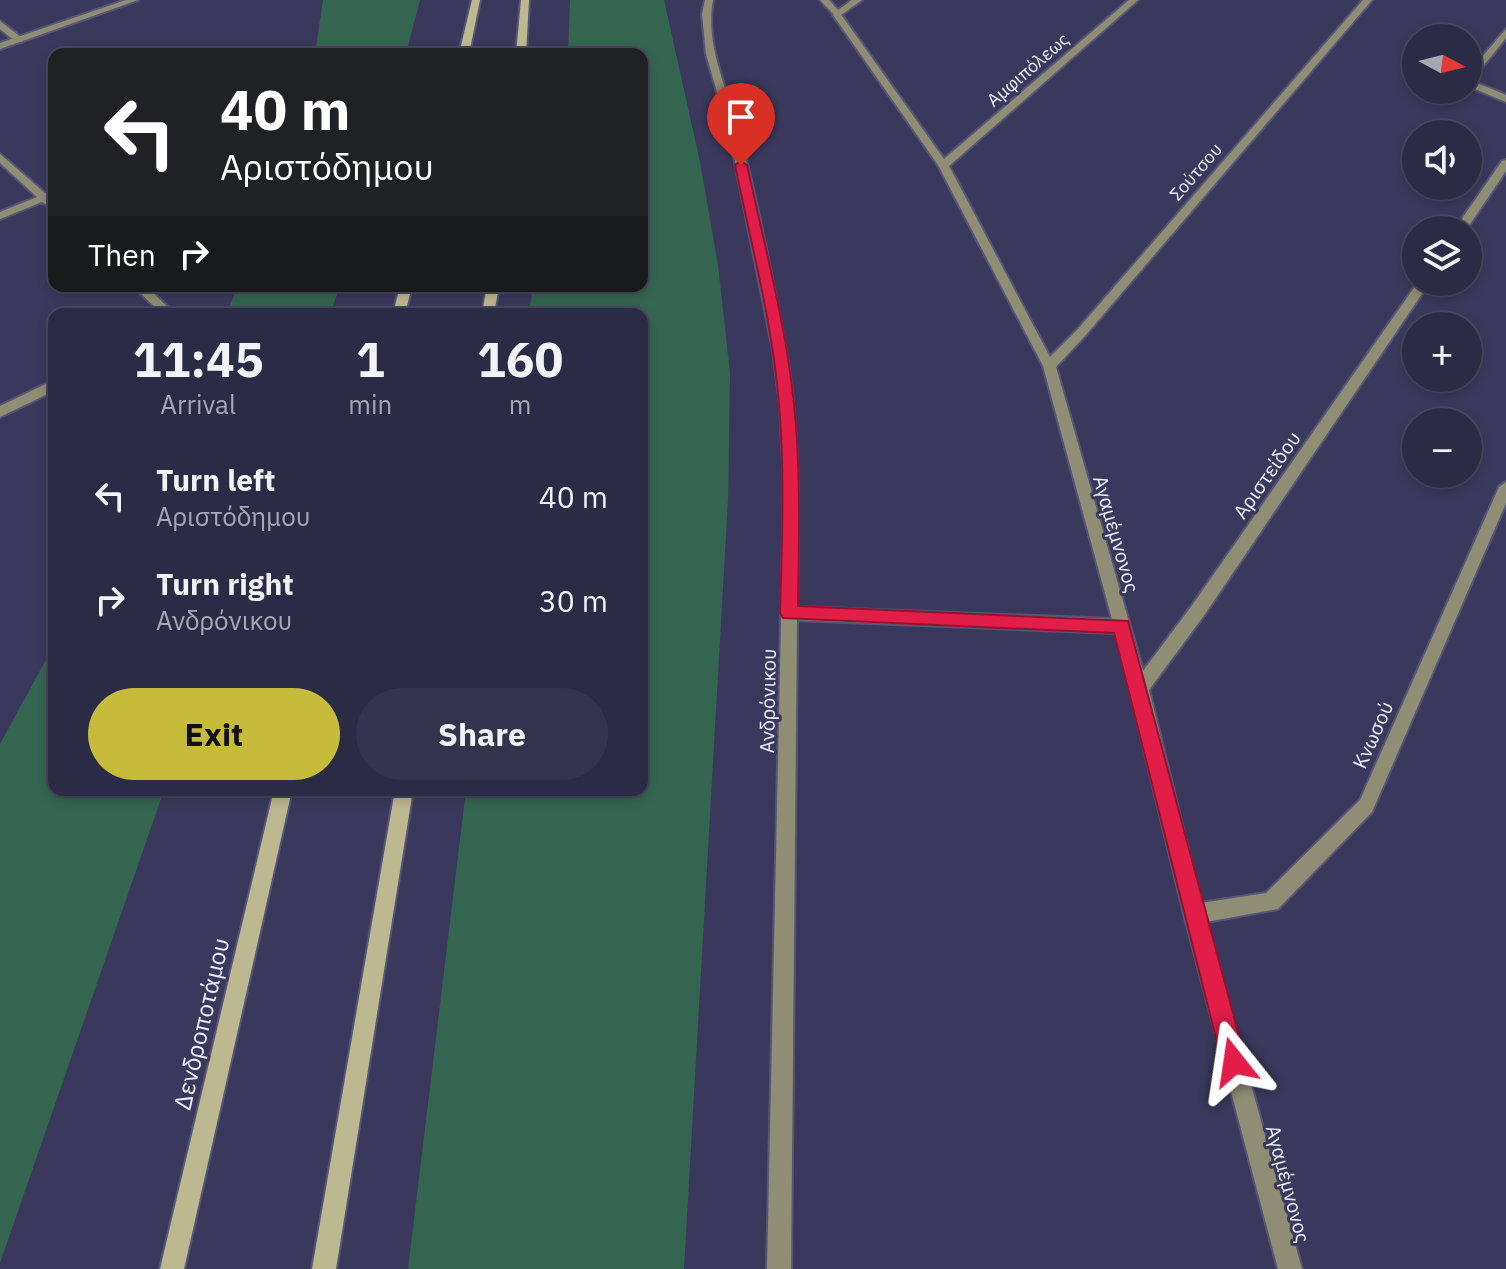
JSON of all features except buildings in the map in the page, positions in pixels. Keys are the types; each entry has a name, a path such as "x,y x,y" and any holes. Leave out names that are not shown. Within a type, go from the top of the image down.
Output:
{"main road":[{"path":"465,48 476,0"},
{"path":"521,48 525,0"},
{"name":"Δενδροποτάμου","path":"172,1269 282,796"},
{"path":"324,1269 403,796"}],"street":[{"path":"0,46 134,0"},
{"name":"Ανδρόνικου","path":"709,0 706,14 711,54 735,137 779,350 787,404 791,487 779,1269"},
{"name":"Αγαμέμνονος","path":"824,0 943,165 1049,366 1140,689 1194,914 1290,1269"},
{"path":"837,15 858,0"},
{"name":"Αμφιπόλεως","path":"943,165 1134,0"},
{"name":"Σούτσου","path":"1049,366 1092,321 1368,0"},
{"path":"0,24 19,40"},
{"path":"1506,32 1471,75 1473,85 1506,99"},
{"path":"0,157 48,194"},
{"path":"1470,216 1506,163"},
{"path":"0,216 48,195"},
{"path":"145,292 163,308"},
{"name":"Αριστείδου","path":"1140,689 1199,609 1414,296"},
{"path":"0,412 48,388"},
{"name":"Κνωσού","path":"1194,914 1271,902 1366,806 1506,487"},
{"path":"789,613 1121,626"}],"green space":[{"path":"323,0 420,0 408,48 316,48"},
{"path":"570,0 664,0 700,162 718,265 730,373 728,500 684,1269 408,1269 465,796 648,796 648,308 530,308 532,292 648,292 648,48 568,48"},
{"path":"235,292 338,292 332,308 229,308"},
{"path":"48,656 48,796 162,796 0,1263 0,744"}],"route":[{"path":"741,165 787,404 791,487 789,613 1121,626 1140,689 1194,914 1234,1062"}]}
